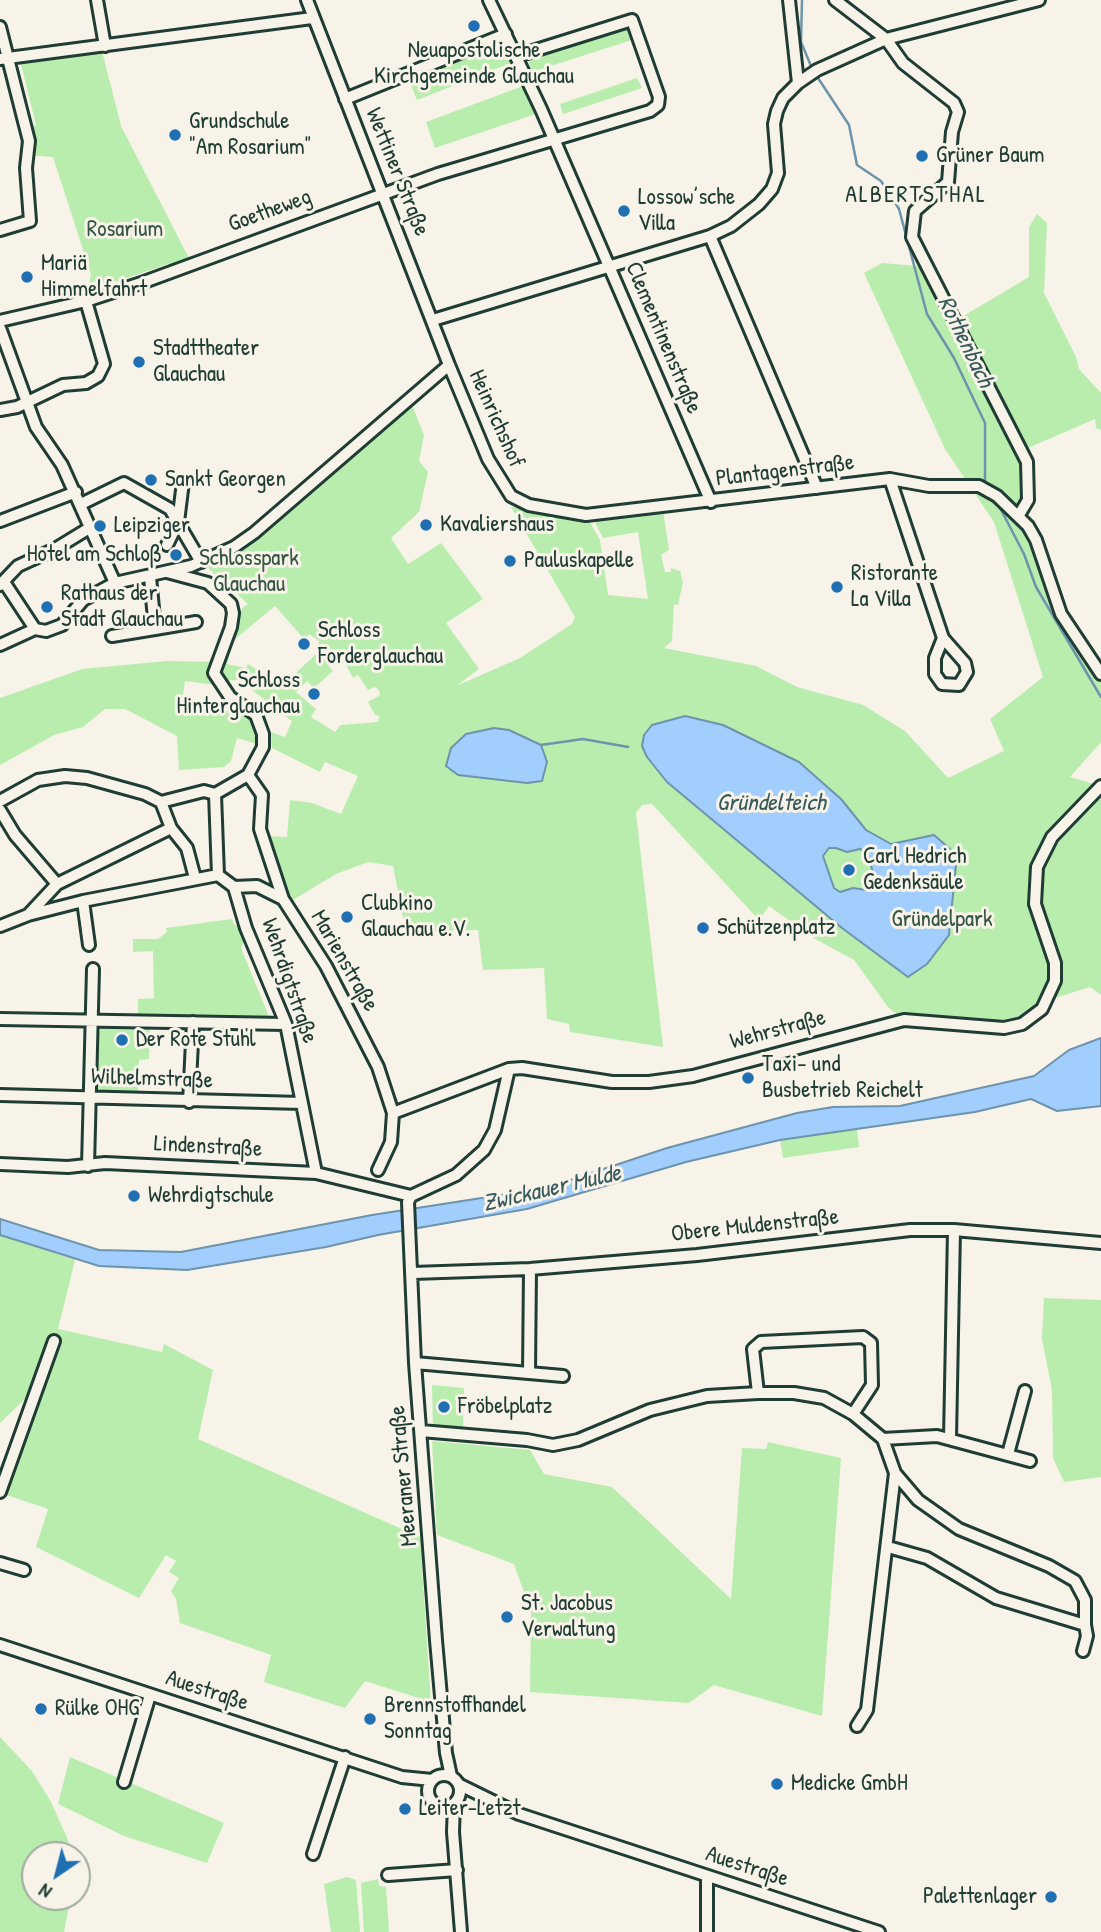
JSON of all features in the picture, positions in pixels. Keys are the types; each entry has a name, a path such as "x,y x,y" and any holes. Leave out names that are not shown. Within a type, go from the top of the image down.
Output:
{"street":[{"path":"97,0 105,46"},
{"name":"Wettiner Straße","path":"307,0 433,320"},
{"name":"Clementinenstraße","path":"489,0 554,139 710,502"},
{"path":"789,0 798,83"},
{"path":"835,0 886,39 902,63 954,103 958,112 952,132 948,182 915,211 912,237 1027,462 1028,500 1019,515 1036,540 1061,614 1101,674"},
{"path":"433,320 609,264 710,236 745,217 772,189 778,173 774,124 777,111 783,98 798,83 817,70 886,39 1004,5 1040,0"},
{"path":"4,59 312,18"},
{"name":"Goetheweg","path":"0,321 86,301 171,273 191,262 383,193 650,111 658,105 659,97 635,23 628,19 517,56"},
{"path":"0,27 4,59 29,141 26,169 30,221 0,229"},
{"path":"345,99 506,34"},
{"path":"710,236 817,488"},
{"path":"0,410 25,403 62,385 86,383 98,376 104,364 103,357 86,301"},
{"name":"Heinrichshof","path":"433,320 488,459 505,490 516,499 548,508"},
{"path":"0,328 25,403 36,427 62,465 83,503 114,583"},
{"path":"0,645 35,629 46,631 62,625 74,609 114,583 150,577 201,562 254,533 449,365"},
{"path":"890,479 943,638"},
{"name":"Plantagenstraße","path":"548,508 586,515 890,479 929,486 979,486 1019,515"},
{"path":"167,545 178,522 183,482"},
{"path":"83,503 124,483 170,509 201,562"},
{"path":"0,521 76,492"},
{"path":"35,629 2,584 18,566 55,550 91,527"},
{"path":"161,802 204,791 215,794 248,775 263,747 264,734 256,715 230,697 214,673 231,627 231,604 208,583 167,572"},
{"path":"150,577 155,629"},
{"path":"112,636 196,622"},
{"name":"Marienstraße","path":"248,775 262,795 260,828 283,899 326,966 378,1068 393,1113 391,1142 378,1170"},
{"path":"0,801 38,780 65,776 145,794 161,802 172,828 187,848 195,877"},
{"name":"Wehrstraße","path":"393,1113 509,1069 522,1068 612,1082 649,1082 693,1076 904,1020 1014,1027 1030,1020 1049,1000 1055,972 1035,904 1037,867 1052,837 1101,786"},
{"path":"215,794 218,875"},
{"path":"0,810 15,835 57,884"},
{"path":"28,915 57,884 172,828"},
{"path":"0,926 28,915 83,901 195,877 218,875 234,887 257,886 283,899"},
{"name":"Wehrdigtstraße","path":"234,887 246,928 286,1024 316,1173"},
{"path":"83,901 89,945"},
{"path":"88,1166 93,969"},
{"path":"0,1019 286,1024"},
{"path":"190,1102 193,1022"},
{"path":"409,1199 456,1175 484,1150 500,1115 509,1069"},
{"name":"Wilhelmstraße","path":"0,1096 190,1102 302,1102"},
{"name":"Lindenstraße","path":"0,1164 88,1166 104,1163 316,1173 409,1199"},
{"name":"Meeraner Straße","path":"409,1199 415,1363 446,1753 451,1776"},
{"name":"Obere Muldenstraße","path":"413,1273 530,1269 697,1255 910,1230 954,1230 1101,1243"},
{"path":"950,1438 954,1230"},
{"path":"529,1373 530,1269"},
{"path":"758,1393 753,1349 761,1342 863,1337 871,1343 872,1385 853,1414"},
{"path":"0,1492 54,1341"},
{"path":"415,1363 563,1376"},
{"path":"1008,1454 1025,1391"},
{"path":"421,1431 515,1438 553,1445 579,1440 650,1410 706,1396 794,1393 824,1398 853,1414 883,1440 895,1473 918,1500 959,1529 1049,1566 1075,1581 1085,1600 1083,1651"},
{"path":"883,1440 937,1436 1030,1461"},
{"path":"857,1726 867,1710 895,1473"},
{"path":"888,1547 927,1558 996,1598 1085,1625"},
{"path":"0,1563 24,1570"},
{"name":"Auestraße","path":"0,1645 345,1757 402,1777 428,1794"},
{"path":"124,1782 150,1695"},
{"name":"Meeraner Straße","path":"435,1778 446,1753"},
{"path":"313,1854 345,1757"},
{"path":"453,1832 441,1807 432,1801 428,1794 435,1778 451,1776 460,1785 453,1832 461,1932"},
{"name":"Auestraße","path":"402,1777 435,1778"},
{"name":"Auestraße","path":"460,1785 484,1799 853,1928 879,1932"},
{"name":"Auestraße","path":"457,1801 484,1799"},
{"path":"441,1807 457,1801"},
{"path":"388,1875 457,1870"},
{"path":"707,1876 707,1932"}],"green space":[{"path":"628,27 632,40 532,72 528,60"},
{"path":"502,41 511,63 417,100 408,78"},
{"name":"Rosarium","path":"101,47 121,126 191,262 171,273 168,264 103,286 106,294 86,301 91,274 53,157 28,155 26,128 36,125 19,56"},
{"path":"637,78 642,88 563,114 560,104"},
{"path":"523,86 536,114 435,148 426,122"},
{"path":"1037,214 1047,223 1044,293 1076,357 1079,369 1101,393 1101,430 1096,428 1095,419 1021,451 1029,473 1019,515 1036,540 1050,587 1101,674 1101,742 1070,777 1101,786 1101,995 1090,987 1049,1000 1022,1024 904,1020 888,1007 854,960 817,940 769,906 759,920 652,804 642,805 636,813 663,1047 570,1032 569,1024 547,1019 544,968 483,970 478,930 406,932 393,866 368,862 336,874 291,901 266,836 287,837 290,800 312,803 341,814 358,776 325,762 320,772 272,748 271,732 285,737 292,721 239,680 220,681 216,685 185,681 182,701 255,716 260,745 237,738 231,761 224,767 179,770 177,736 125,709 105,709 83,727 54,735 0,765 0,698 82,669 167,661 218,662 243,607 248,604 209,569 209,566 258,538 412,405 424,435 419,461 428,472 419,512 391,538 408,564 441,543 483,599 446,623 479,669 456,686 520,658 572,624 575,617 511,507 548,508 586,515 600,540 608,595 648,599 638,532 603,538 591,514 663,510 669,550 661,555 665,572 671,572 671,568 680,571 683,582 678,605 674,604 672,641 664,648 756,666 797,687 863,705 905,731 948,778 1004,751 990,719 1043,677 994,522 945,449 864,273 882,263 928,267 955,321 1029,277 1029,227","holes":["275,606 305,640 309,634 319,641 316,654 283,685 248,664 246,668 227,664 234,640","333,658 340,664 345,663 353,678 358,675 368,690 375,687 379,690 380,695 368,702 375,715 379,716 378,722 341,725 335,732 311,717 316,709 296,692 307,681 314,688 333,671 327,664"]},
{"path":"232,919 235,926 239,924 244,941 241,948 270,1019 138,1016 138,999 154,998 153,951 133,952 133,939 158,939 167,932 166,928"},
{"path":"99,1027 150,1028 149,1059 139,1060 138,1091 97,1091"},
{"path":"857,1129 859,1147 783,1158 780,1140"},
{"path":"0,1235 75,1260 58,1329 162,1352 164,1344 213,1370 198,1439 420,1537 431,1702 365,1681 345,1708 264,1682 271,1655 180,1623 176,1599 171,1591 179,1578 169,1572 176,1561 166,1555 139,1598 36,1547 48,1509 0,1493 35,1389 0,1423"},
{"path":"1044,1298 1101,1300 1101,1477 1064,1482 1053,1458 1052,1390 1042,1339"},
{"path":"432,1385 464,1388 463,1428 433,1427"},
{"path":"432,1441 530,1450 544,1474 612,1487 731,1599 742,1448 766,1449 768,1442 841,1458 822,1716 714,1685 689,1703 530,1692 531,1612 514,1564 437,1535"},
{"path":"0,1737 32,1771 51,1802 68,1841 21,1841 21,1911 68,1911 64,1932 0,1932"},
{"path":"70,1757 224,1823 207,1863 124,1836 58,1804"},
{"path":"347,1877 356,1880 360,1932 331,1932 324,1884"},
{"path":"378,1879 379,1886 386,1887 389,1932 364,1932 361,1883"}],"water":[{"name":"Gründelteich","path":"685,716 723,725 799,762 841,799 866,830 891,844 934,835 957,855 949,935 927,964 908,977 842,928 667,782 647,757 642,746 644,735 652,725","holes":["829,848 847,852 860,849 867,852 876,883 872,891 853,888 840,892 834,888 823,856"]},
{"path":"494,728 509,730 541,745 547,762 542,781 527,783 458,775 446,766 451,748 466,734"},
{"name":"Zwickauer Mulde","path":"1101,1038 1101,1106 1057,1111 1031,1099 975,1112 780,1140 686,1162 527,1209 378,1235 326,1247 187,1270 99,1266 0,1235 0,1219 99,1250 181,1252 372,1215 546,1188 667,1148 797,1113 833,1107 900,1106 1034,1076 1069,1050"}],"waterway":[{"name":"Rothenbach","path":"802,0 801,42 811,66"},
{"name":"Rothenbach","path":"818,78 849,125 857,165 881,181 899,209 927,314 954,358 985,423 985,482"},
{"name":"Rothenbach","path":"998,504 1024,554 1036,587 1101,697"},
{"path":"541,745 583,739 628,747"}],"place":[{"name":"Neuapostolische Kirchgemeinde Glauchau","path":"474,26"},
{"name":"Grundschule \"Am Rosarium\"","path":"175,135"},
{"name":"Grüner Baum","path":"922,156"},
{"name":"Lossow’sche Villa","path":"624,211"},
{"name":"Mariä Himmelfahrt","path":"27,277"},
{"name":"Stadttheater Glauchau","path":"139,362"},
{"name":"Sankt Georgen","path":"151,480"},
{"name":"Kavaliershaus","path":"426,525"},
{"name":"Leipziger","path":"100,526"},
{"name":"Hotel am Schloß","path":"176,555"},
{"name":"Pauluskapelle","path":"510,561"},
{"name":"Ristorante La Villa","path":"837,587"},
{"name":"Rathaus der Stadt Glauchau","path":"47,607"},
{"name":"Schloss Forderglauchau","path":"304,644"},
{"name":"Schloss Hinterglauchau","path":"314,694"},
{"name":"Carl Hedrich Gedenksäule","path":"849,870"},
{"name":"Clubkino Glauchau e.V.","path":"347,917"},
{"name":"Schützenplatz","path":"703,928"},
{"name":"Der Rote Stuhl","path":"122,1040"},
{"name":"Taxi- und Busbetrieb Reichelt","path":"748,1078"},
{"name":"Wehrdigtschule","path":"134,1196"},
{"name":"Fröbelplatz","path":"444,1407"},
{"name":"St. Jacobus Verwaltung","path":"507,1617"},
{"name":"Rülke OHG","path":"41,1709"},
{"name":"Brennstoffhandel Sonntag","path":"370,1719"},
{"name":"Medicke GmbH","path":"777,1784"},
{"name":"Leiter-Letzt","path":"405,1809"},
{"name":"Palettenlager","path":"1051,1897"}],"district":[{"name":"ALBERTSTHAL","path":"916,196"}],"park label":[{"name":"Schlosspark Glauchau","path":"249,572"},
{"name":"Gründelpark","path":"942,920"}]}
